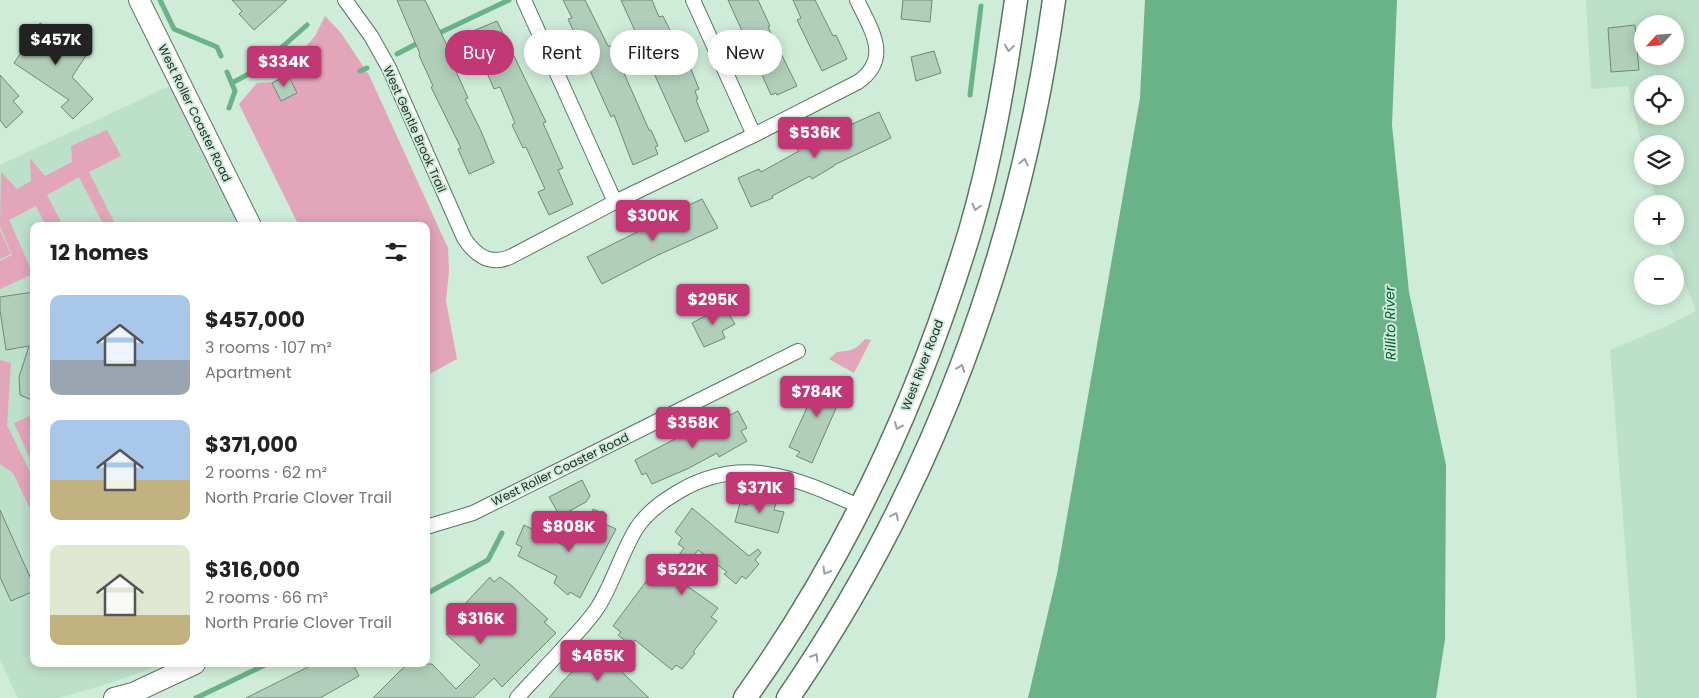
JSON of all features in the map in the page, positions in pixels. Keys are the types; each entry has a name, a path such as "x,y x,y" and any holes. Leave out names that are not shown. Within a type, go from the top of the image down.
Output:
{"main road":[{"name":"West River Road","path":"745,698 832,561 861,507 899,425 921,371 970,230 1008,62 1016,0"},
{"path":"788,698 862,581 881,545 933,436 970,346 1000,256 1022,171 1033,121 1054,0"}],"street":[{"name":"West Roller Coaster Road","path":"139,0 249,222"},
{"name":"West Gentle Brook Trail","path":"345,0 371,36 389,68 464,238 481,262 504,260 615,202"},
{"path":"524,0 615,202 754,135 858,82 879,69 875,39 857,0"},
{"path":"693,0 754,135"},
{"name":"West Roller Coaster Road","path":"430,526 473,513 798,351"},
{"path":"517,698 592,616 630,540 646,517 662,502 684,488 719,475 748,471 763,472 804,483 861,507"},
{"path":"114,698 133,693 189,667"}],"shaded area":[{"path":"1586,0 1699,0 1699,698 1637,698 1610,350 1665,327 1696,311 1684,281 1684,255 1674,255 1670,245 1684,245 1684,195 1655,195 1652,185 1684,185 1684,135 1639,135 1637,125 1684,125 1684,75 1634,75 1634,112 1628,86 1591,89"},
{"path":"325,16 341,33 369,75 448,248 449,271 446,301 457,359 430,374 430,222 297,222 239,104 257,83 273,82 289,71 296,58 315,36"},
{"path":"172,85 239,222 30,222 30,667 155,667 104,685 58,698 18,698 0,660 0,165"},
{"path":"107,130 121,156 89,172 114,222 102,222 79,177 47,195 61,222 44,222 36,206 9,220 30,267 30,275 0,289 0,261 12,255 0,226 1,172 17,189 31,181 30,158 45,176 72,162 71,146"},
{"path":"0,230 11,254 0,259"},
{"path":"865,339 871,340 854,373 829,359 837,352 856,348"},
{"path":"0,360 11,363 7,425 30,472 30,509 13,473 0,464"},
{"path":"30,416 30,459 14,423"}],"water":[{"name":"Rillito River","path":"1145,0 1397,0 1392,125 1409,292 1446,465 1445,639 1436,698 1028,698 1057,574 1140,98"},
{"path":"547,511 571,523 568,533 543,521"}],"building":[{"path":"232,0 287,0 254,30 239,14 242,11"},
{"path":"397,0 425,0 445,41 445,75 458,75 468,98 465,99 494,163 469,174 458,149 461,148 431,87 433,86"},
{"path":"563,0 585,0 600,30 573,30 568,19 572,18"},
{"path":"621,0 652,0 659,17 663,16 670,30 635,30"},
{"path":"728,0 758,0 770,26 768,27 769,30 742,30"},
{"path":"793,0 815,0 833,36 836,35 847,59 822,71 797,20 801,18"},
{"path":"903,0 932,0 930,22 901,19"},
{"path":"497,21 501,30 475,30"},
{"path":"40,23 68,42 70,37 89,51 72,77 93,99 73,119 61,107 69,100 14,63"},
{"path":"1634,25 1634,65 1639,65 1639,70 1611,72 1608,28"},
{"path":"600,30 608,46 610,46 610,75 625,75 658,146 655,147 658,154 633,165 614,115 611,117 592,75 600,75"},
{"path":"934,51 941,73 916,81 911,57"},
{"path":"782,55 797,86 777,95 776,93 771,95 762,75 782,75"},
{"path":"514,56 546,122 543,123 563,168 558,170 573,204 549,215 538,192 545,189 526,147 523,148 512,125 515,123 500,87 494,89 488,75 514,75"},
{"path":"0,75 19,96 13,101 23,112 6,128 0,120"},
{"path":"288,75 297,93 281,101 272,83"},
{"path":"655,75 693,75 699,89 695,91 698,99 696,100 709,131 685,142"},
{"path":"879,112 891,138 834,165 812,179 810,176 772,196 773,198 751,207 738,178 759,169 761,172 799,151 797,149"},
{"path":"702,199 718,228 656,256 602,284 587,257 643,229 644,231 678,215 676,211"},
{"path":"30,293 30,399 20,395 19,377 29,346 6,350 0,297"},
{"path":"724,306 735,324 722,331 725,338 704,347 692,323"},
{"path":"821,377 830,381 833,377 847,383 812,463 796,456 800,452 789,447"},
{"path":"738,411 747,428 741,431 747,441 719,457 717,453 687,469 652,484 646,473 642,475 635,460 690,431 692,434"},
{"path":"582,480 590,496 586,502 564,514 557,511 549,497"},
{"path":"750,493 777,500 774,510 784,512 778,533 735,522 740,503 747,505"},
{"path":"692,508 749,556 758,549 761,553 755,560 759,564 746,579 742,576 736,584 724,574 727,572 698,550 681,573 684,576 680,581 718,608 711,617 717,621 682,669 676,665 672,670 635,640 631,645 618,635 621,632 613,626 659,564 667,571 684,548 678,544 682,538 675,532"},
{"path":"593,509 607,515 603,523 616,529 580,598 570,592 568,595 554,583 557,576 518,556 522,547 516,544 524,525 571,549"},
{"path":"0,510 30,577 30,593 11,601 0,577"},
{"path":"490,577 494,582 500,577 548,619 544,622 556,633 502,687 494,678 473,698 373,698 404,667 430,667 430,664 432,664 456,689 480,665 446,634 454,626 450,622 465,607 464,605"},
{"path":"592,652 600,660 604,655 649,698 549,698"},
{"path":"308,667 354,667 359,676 320,698 246,698"}],"waterway":[{"path":"160,0 174,29 217,47 221,56"},
{"path":"435,35 509,0"},
{"path":"970,95 981,6"},
{"path":"232,83 256,70 307,25"},
{"path":"397,54 420,42"},
{"path":"360,71 367,68"},
{"path":"227,72 235,91 229,108"},
{"path":"430,592 488,560 502,533"},
{"path":"196,698 261,667"}]}
